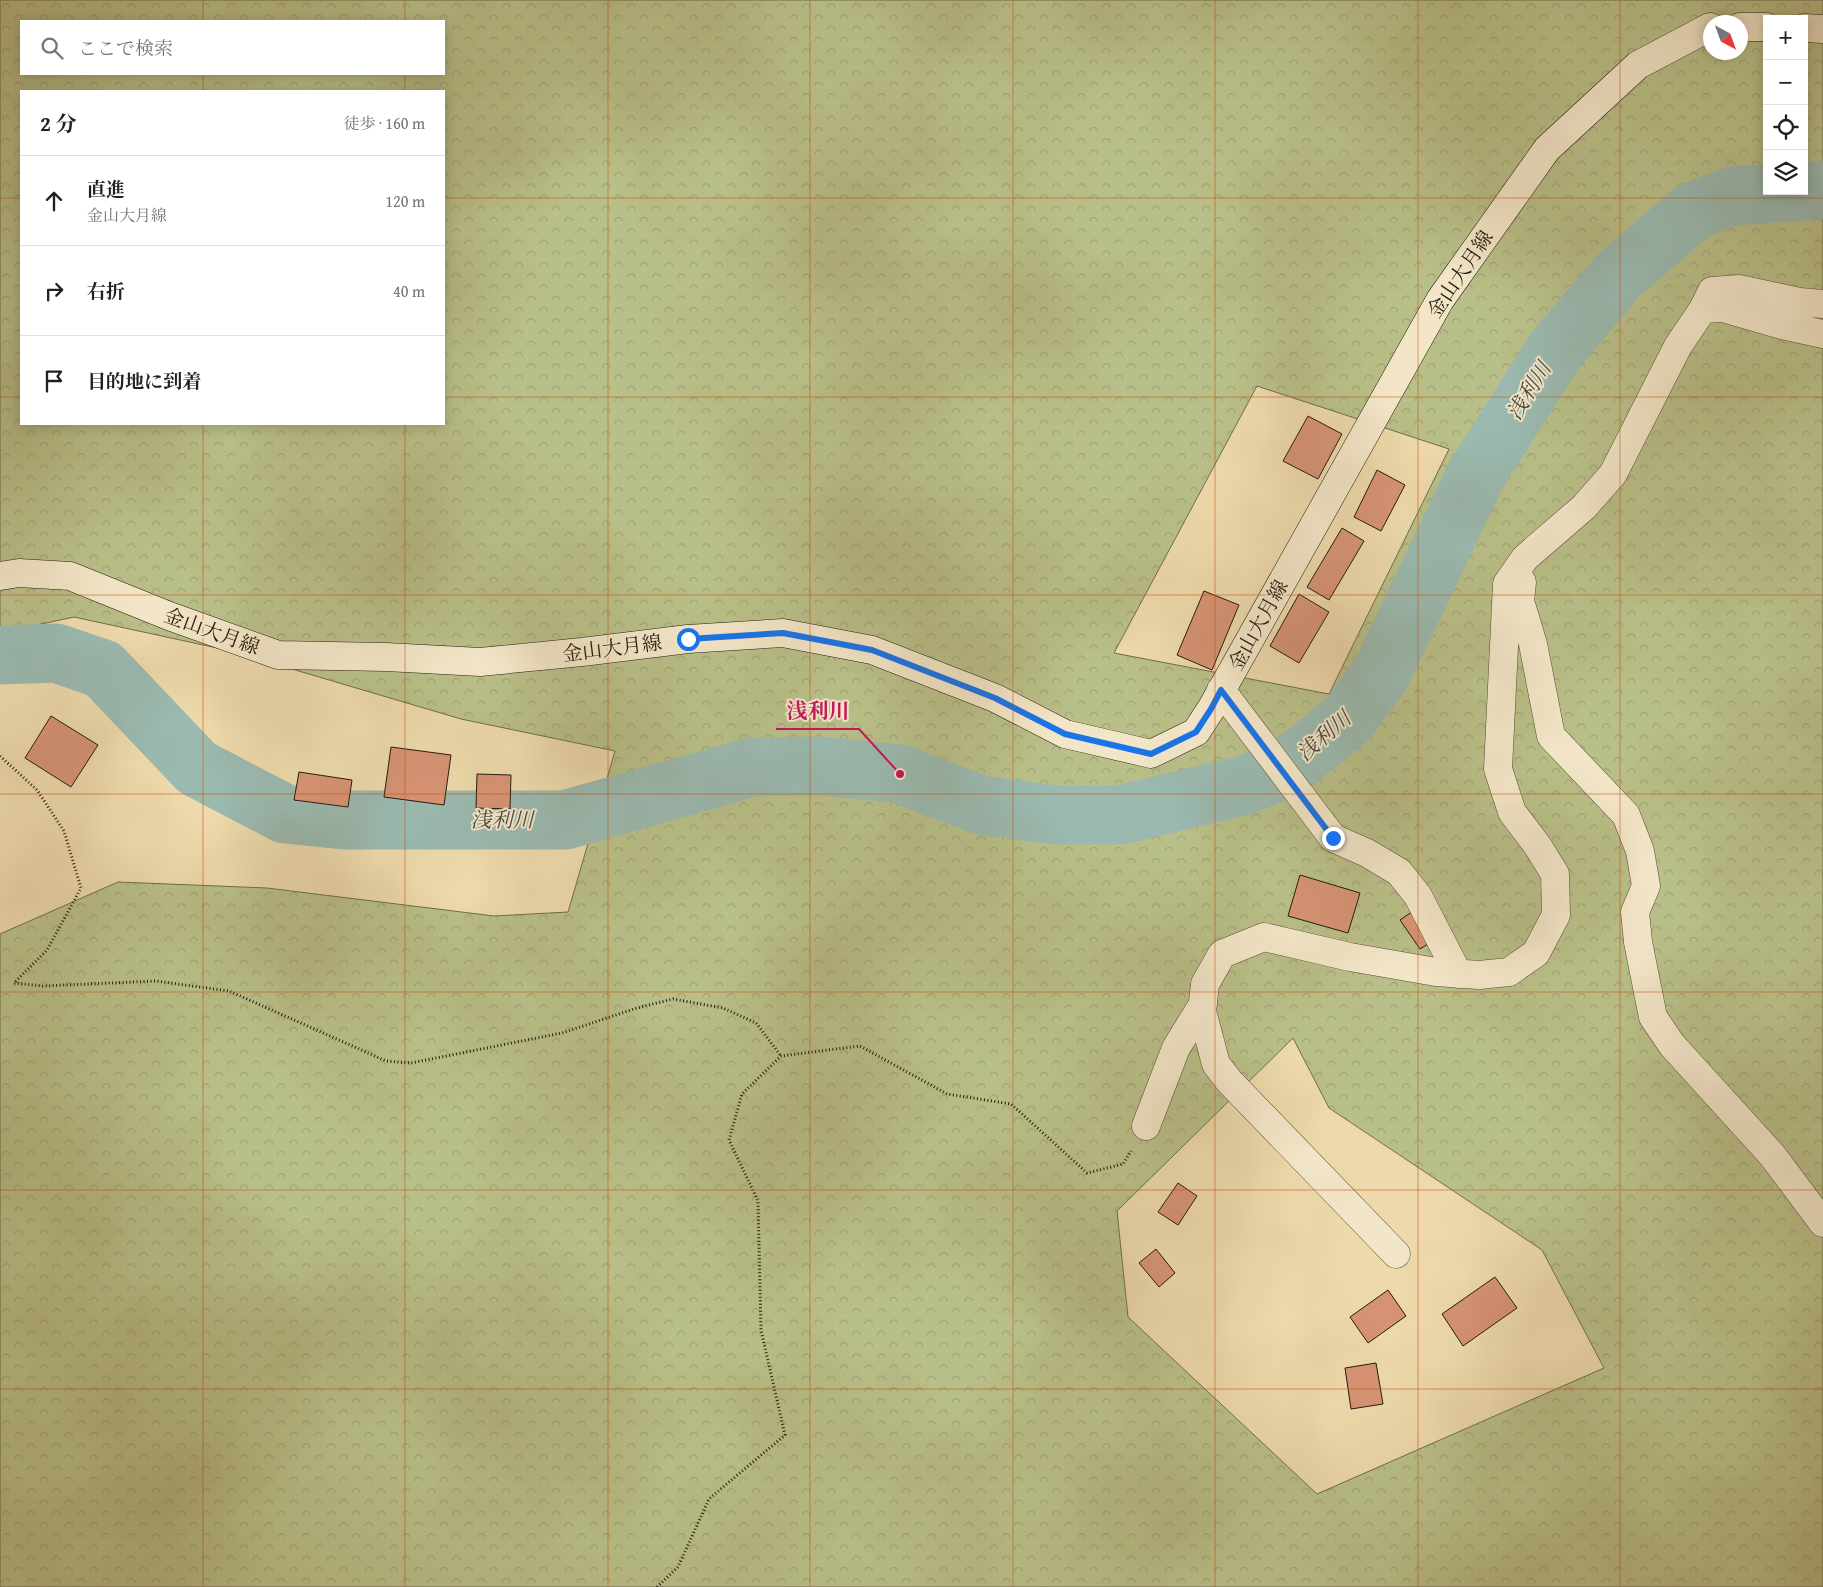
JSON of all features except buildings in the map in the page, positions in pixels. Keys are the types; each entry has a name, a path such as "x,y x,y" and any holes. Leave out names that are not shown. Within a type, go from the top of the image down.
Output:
{"street":[{"path":"1748,27 1763,27"},
{"path":"1808,28 1823,29"},
{"name":"金山大月線","path":"0,576 19,573 70,576 168,616 278,655 386,657 480,662 688,639 783,633 872,650 995,698 1065,734 1151,754 1196,732 1211,709 1440,300 1547,149 1638,65 1703,31"},
{"path":"1396,1254 1229,1081 1216,1064 1202,1011 1205,984 1222,954 1264,937 1350,958 1458,974 1479,975 1509,972 1536,953 1556,915 1556,874 1512,812 1498,769 1507,584 1525,558 1584,507 1613,474 1678,346 1712,291 1739,288 1800,302 1823,304"},
{"path":"1702,309 1723,308 1782,326 1823,334"},
{"path":"1525,558 1520,601 1533,644 1551,736 1626,815 1640,851 1646,886 1635,912 1638,942 1653,1017 1672,1045 1772,1155 1823,1223"},
{"path":"1221,690 1333,838 1367,853 1398,872 1418,896 1458,974"},
{"path":"1146,1126 1176,1048 1203,1004"}],"path":[{"path":"0,756 38,790 64,831 81,888 47,950 14,983 43,986 156,981 229,991 386,1061 411,1063 562,1033 637,1008 674,999 723,1008 756,1023 781,1056"},
{"path":"657,1587 678,1567 709,1499 785,1435 761,1330 758,1201 730,1140 742,1094 781,1056 860,1046 946,1094 1011,1104 1087,1173 1123,1164 1146,1126"}],"green space":[{"path":"0,0 1823,0 1823,1587 0,1587 0,934 118,882 267,888 494,916 568,912 615,751 461,719 231,651 74,617 0,633","holes":["1257,386 1449,449 1329,694 1114,653","1293,1038 1329,1108 1542,1250 1604,1368 1317,1494 1128,1317 1117,1211"]}],"waterway":[{"name":"浅利川","path":"0,655 56,653 103,669 197,768 285,814 344,820 565,820 752,767 820,766 900,774 981,805 1055,815 1120,815 1245,785 1287,768 1347,720 1381,674 1475,477 1554,352 1618,276 1693,211 1733,196 1823,190"}],"place":[{"name":"浅利川","path":"900,774"}],"route":[{"path":"688,639 783,633 872,650 995,698 1065,734 1151,754 1196,732 1221,690 1333,838"}]}
